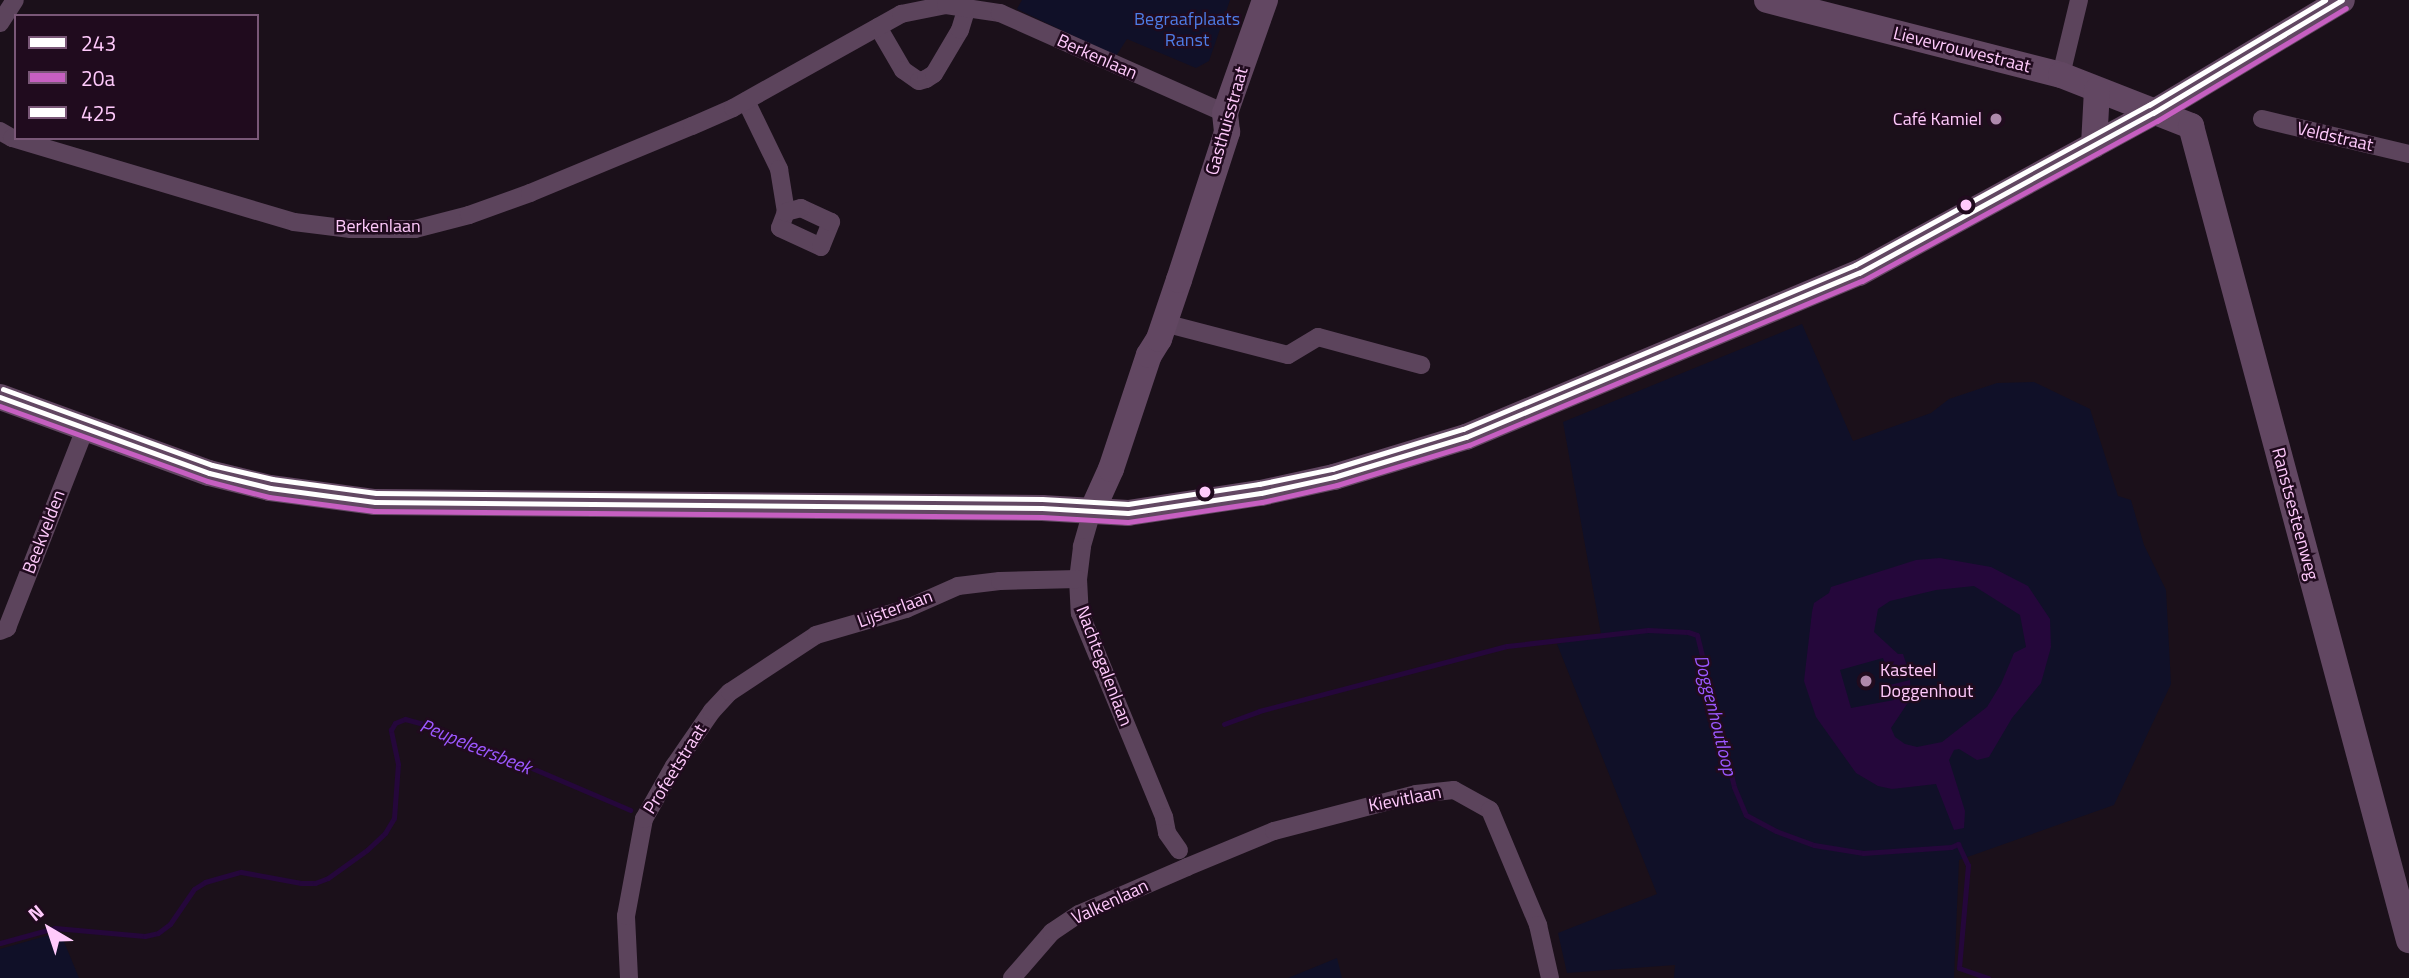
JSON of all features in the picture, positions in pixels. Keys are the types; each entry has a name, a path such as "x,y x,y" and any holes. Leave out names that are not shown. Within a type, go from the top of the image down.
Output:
{"main road":[{"name":"Gasthuisstraat","path":"1092,511 1111,469 1149,355 1164,323 1227,132 1225,113 1265,0"},
{"name":"Lievevrouwestraat","path":"1767,0 2062,75 2153,113"},
{"path":"0,397 209,473 270,488 375,502 1042,508 1128,513 1261,493 1334,477 1466,437 1859,274 2153,113 2342,0"},
{"path":"2094,145 2097,90"},
{"name":"Ranstsesteenweg","path":"2153,113 2199,127 2403,894 2409,940"}],"street":[{"path":"0,23 15,0"},
{"path":"2062,75 2079,0"},
{"path":"878,27 902,71 919,80 926,79 934,74 960,30 967,7"},
{"name":"Berkenlaan","path":"24,140 294,222 351,229 415,229 469,215 530,193 746,101 901,14 919,9 967,7 1000,13 1225,113"},
{"path":"746,101 779,169 786,212"},
{"name":"Veldstraat","path":"2262,119 2409,154"},
{"path":"1164,323 1288,355 1318,337 1421,365"},
{"name":"Beekvelden","path":"0,631 7,628 85,429"},
{"name":"Nachtegalenlaan","path":"1092,511 1082,547 1078,579 1078,599 1084,626 1164,817 1175,830 1186,867"},
{"name":"Lijsterlaan","path":"730,692 816,635 897,612 958,586 1000,581 1078,579"},
{"name":"Profeetstraat","path":"629,978 626,916 644,819 674,766 712,712 730,692"},
{"name":"Kievitlaan","path":"1186,867 1274,831 1416,793 1454,790 1490,810 1542,935 1550,978"},
{"name":"Valkenlaan","path":"1012,978 1052,932 1079,914 1186,867"}],"green space":[{"name":"Begraafplaats Ranst","path":"1022,0 1230,0 1209,61 1196,68 1127,39 1116,56 1017,9"},
{"path":"1802,324 1853,441 1931,413 1949,399 1997,383 2034,382 2090,409 2118,496 2131,500 2144,545 2166,590 2171,684 2114,805 1959,860 1954,978 1674,978 1675,965 1567,973 1558,933 1657,894 1557,644 1601,634 1563,422"},
{"path":"60,932 79,978 0,978 0,949"},
{"path":"1337,958 1342,978 1288,978"}],"shaded area":[{"path":"1940,558 1991,567 2028,586 2050,619 2051,647 2041,683 2012,718 1989,757 1977,760 1959,749 1954,750 1949,760 1965,811 1964,828 1954,830 1936,784 1892,789 1878,786 1856,773 1816,717 1804,681 1814,603 1829,593 1831,587 1916,560","holes":["1974,586 2020,615 2026,647 2014,653 2001,684 1987,707 1942,742 1917,747 1905,744 1895,737 1891,728 1911,698 1910,680 1890,685 1894,700 1851,708 1840,670 1883,658 1889,677 1909,672 1903,654 1898,654 1874,632 1878,609 1890,601 1936,590"]}],"waterway":[{"name":"Doggenhoutloop","path":"1224,724 1259,711 1507,646 1648,630 1688,632 1697,635 1734,787 1746,815 1776,831 1814,845 1863,853 1951,847 1958,844 1968,865 1959,968 1988,978"},
{"name":"Peupeleersbeek","path":"0,943 55,928 145,936 158,933 170,924 194,889 205,882 241,872 301,883 315,883 328,878 367,850 385,833 394,818 398,764 391,730 395,723 405,719 438,728 630,810"}],"transit line":[{"name":"425","path":"3,389 212,465 272,479 376,493 1042,499 1128,504 1259,484 1332,469 1463,429 1855,265 2149,105 2325,0"},
{"name":"243","path":"0,397 209,473 270,488 375,502 1042,508 1128,513 1261,493 1334,477 1466,437 1859,273 2153,113 2342,0"},
{"name":"20a","path":"0,406 207,481 269,497 374,511 1042,517 1128,522 1262,502 1337,485 1469,445 1862,281 2157,121 2346,8"}],"place":[{"name":"Café Kamiel","path":"1996,119"},
{"name":"Kasteel Doggenhout","path":"1866,681"}]}
